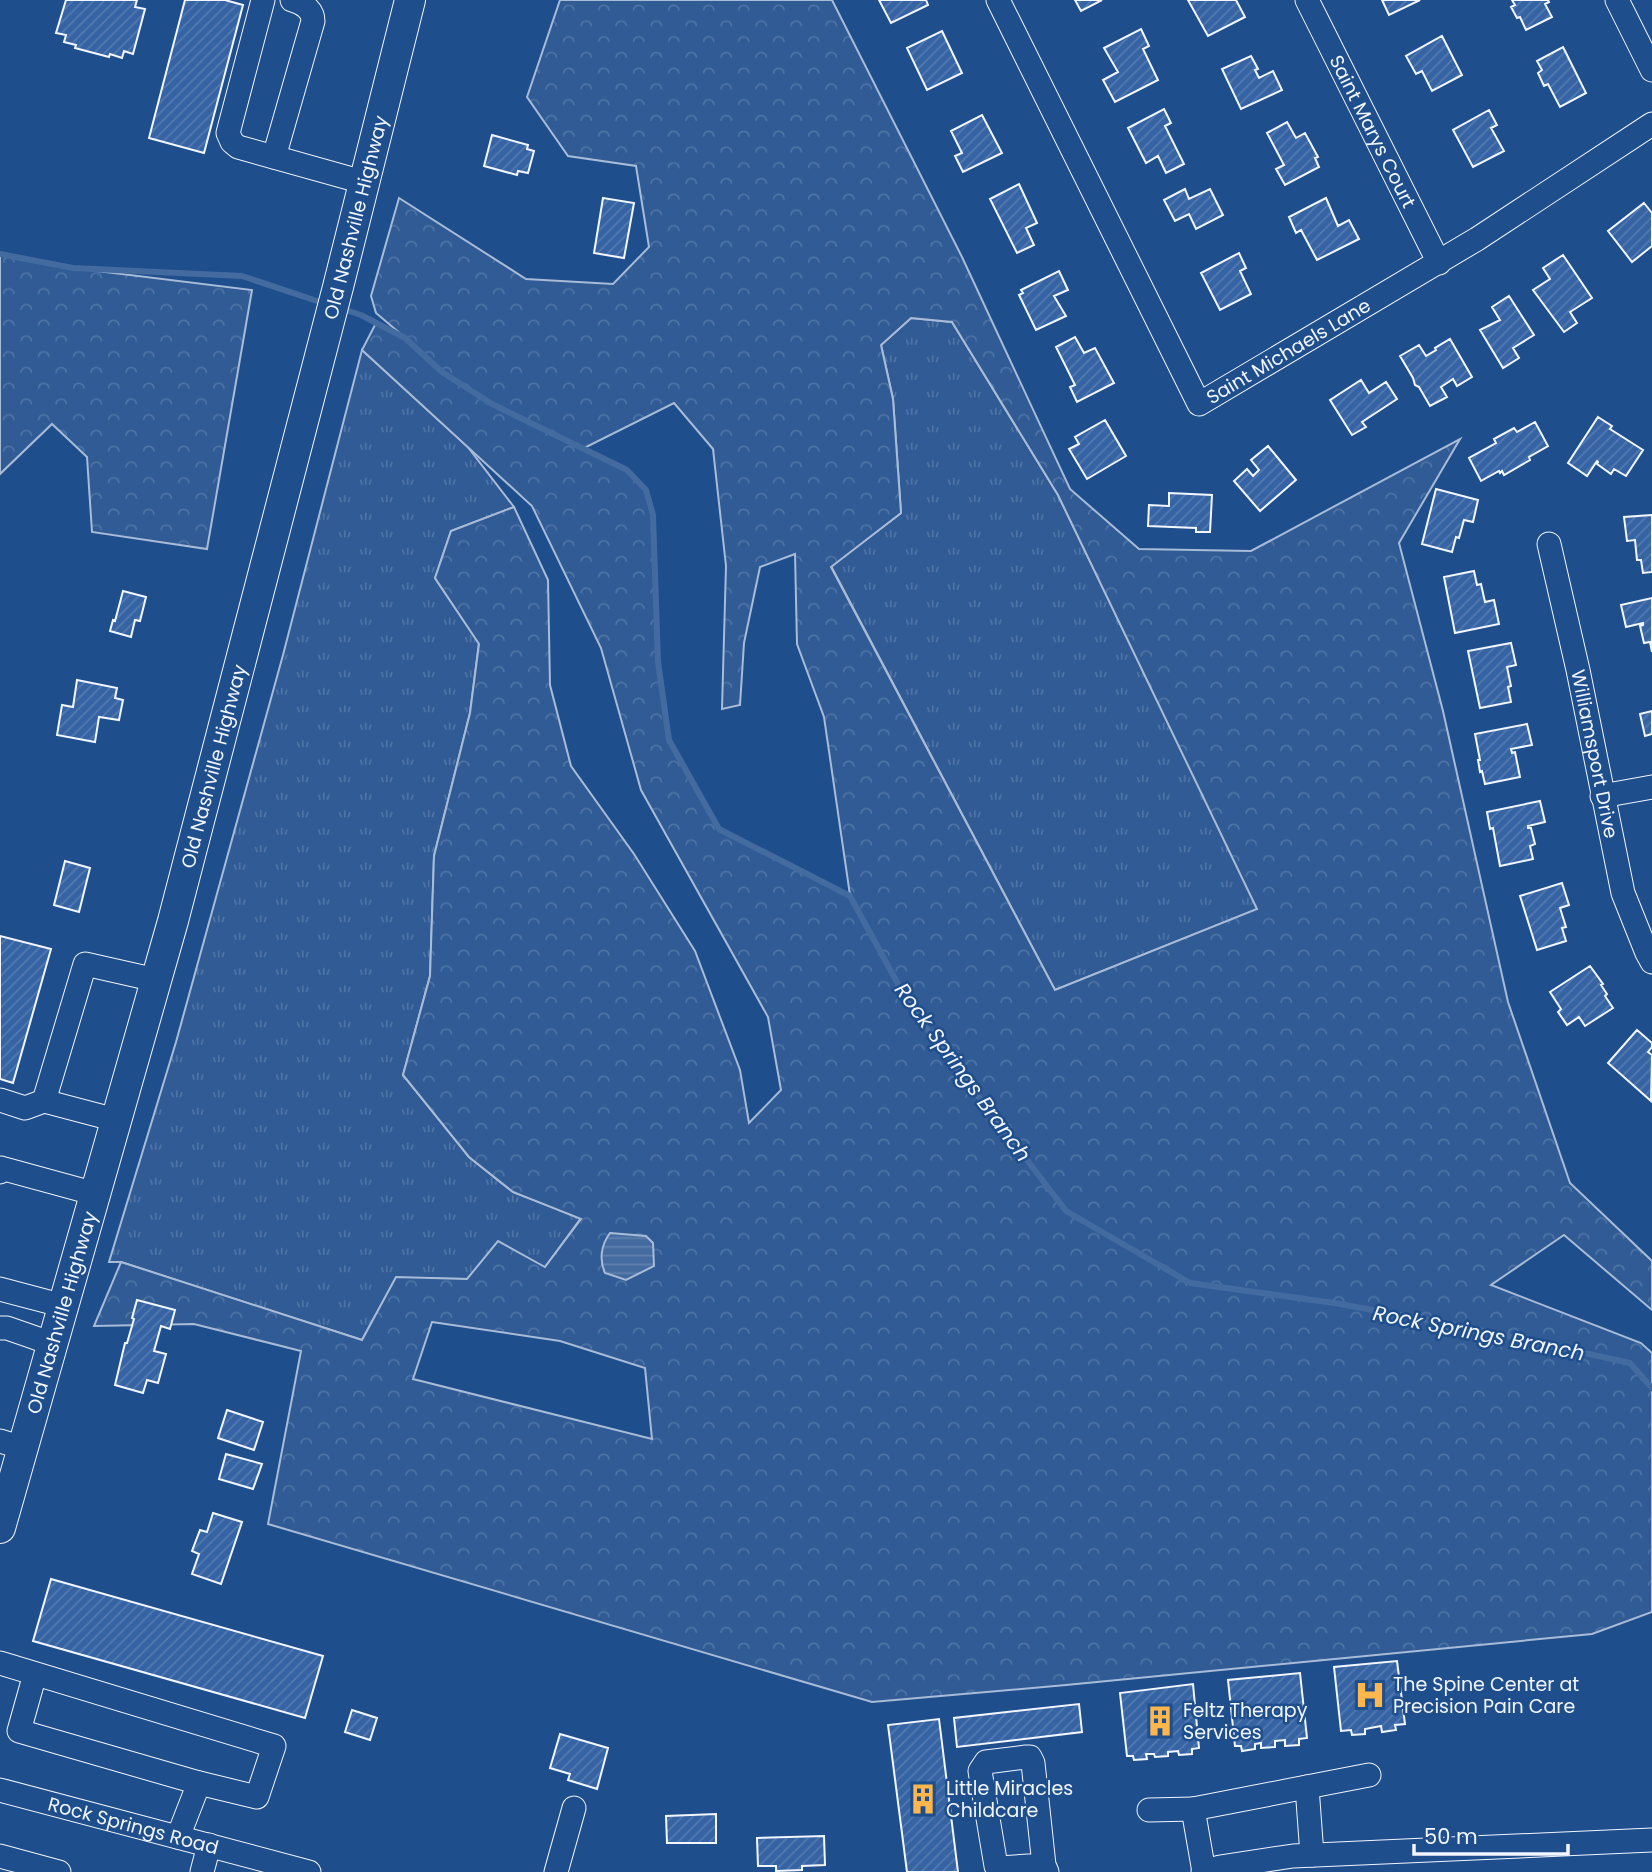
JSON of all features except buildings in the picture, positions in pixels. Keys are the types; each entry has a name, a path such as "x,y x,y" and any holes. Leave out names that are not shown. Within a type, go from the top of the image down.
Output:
{"main road":[{"name":"Old Nashville Highway","path":"2,1516 11,1445 54,1344 156,980 338,287 410,0"}],"street":[{"path":"263,0 229,133 232,142 239,148 363,182"},
{"path":"274,157 313,22 313,15 307,7 292,0"},
{"name":"Saint Michaels Lane","path":"998,0 1199,404 1477,239 1652,124"},
{"name":"Saint Marys Court","path":"1307,0 1438,263"},
{"path":"1617,0 1652,70"},
{"name":"Williamsport Drive","path":"1549,544 1578,670 1623,893 1652,962"},
{"path":"1602,796 1652,787"},
{"path":"44,1101 85,964 156,980"},
{"path":"0,1100 25,1108 44,1101 116,1120"},
{"path":"0,1170 96,1194"},
{"path":"0,1289 64,1307"},
{"path":"0,1328 54,1344"},
{"path":"0,1663 274,1746 257,1797 19,1731 35,1674"},
{"path":"1030,1757 1033,1763 1046,1868 996,1866 980,1771 986,1762 1030,1757"},
{"path":"1149,1810 1193,1808 1369,1774"},
{"path":"178,1837 199,1783"},
{"path":"1307,1787 1312,1856"},
{"name":"Rock Springs Road","path":"0,1790 309,1872"},
{"path":"556,1872 574,1808"},
{"path":"1193,1808 1204,1872 1312,1856 1652,1840"},
{"path":"202,1872 209,1845"},
{"path":"0,1856 60,1872"}],"green space":[{"path":"560,0 832,0 962,257 1070,489 1139,549 1251,551 1460,439 1399,543 1443,711 1508,1002 1570,1183 1652,1261 1652,1310 1564,1235 1491,1285 1641,1343 1652,1353 1652,1612 1592,1634 872,1702 268,1524 301,1351 194,1324 94,1326 121,1262 362,1340 396,1277 467,1279 498,1241 545,1267 581,1219 513,1192 469,1157 403,1075 430,976 434,856 470,713 479,644 435,578 451,531 514,507 548,580 550,685 571,766 634,854 695,951 740,1070 749,1123 781,1090 768,1017 641,790 601,648 532,506 362,350 376,323 402,335 376,313 371,296 399,198 526,279 613,284 649,247 636,166 568,156 527,97","holes":["911,318 952,322 1058,495 1257,909 1055,990 831,567 901,513 893,399 881,345","674,403 713,449 726,566 722,709 740,705 744,643 760,567 795,554 797,644 824,717 850,895 719,829 669,740 658,662 653,515 646,490 627,470 584,448","432,1322 560,1341 645,1368 652,1439 413,1379"]},
{"path":"0,254 73,268 252,290 207,549 92,532 87,457 52,424 0,474"},
{"path":"911,318 952,322 1058,495 1258,909 1055,990 831,566 901,513 893,399 881,345"},
{"path":"362,350 467,446 514,507 451,531 435,578 479,643 470,713 434,856 430,976 403,1075 469,1157 513,1192 581,1218 545,1267 467,1279 396,1278 362,1340 121,1262 109,1262 176,1042 283,655"}],"shaded area":[{"path":"610,1233 646,1236 653,1243 654,1266 626,1280 605,1273 602,1253"}],"waterway":[{"name":"Rock Springs Branch","path":"0,254 73,268 242,276 326,304"},
{"name":"Rock Springs Branch","path":"340,308 361,315 405,338 442,372 492,404 627,470 646,490 653,515 658,662 669,740 719,829 850,896 911,1008 1066,1211 1190,1283 1334,1303 1461,1326 1630,1363 1652,1388"}],"place":[{"name":"The Spine Center at Precision Pain Care","path":"1370,1695"},
{"name":"Feltz Therapy Services","path":"1160,1721"},
{"name":"Little Miracles Childcare","path":"923,1799"}]}
